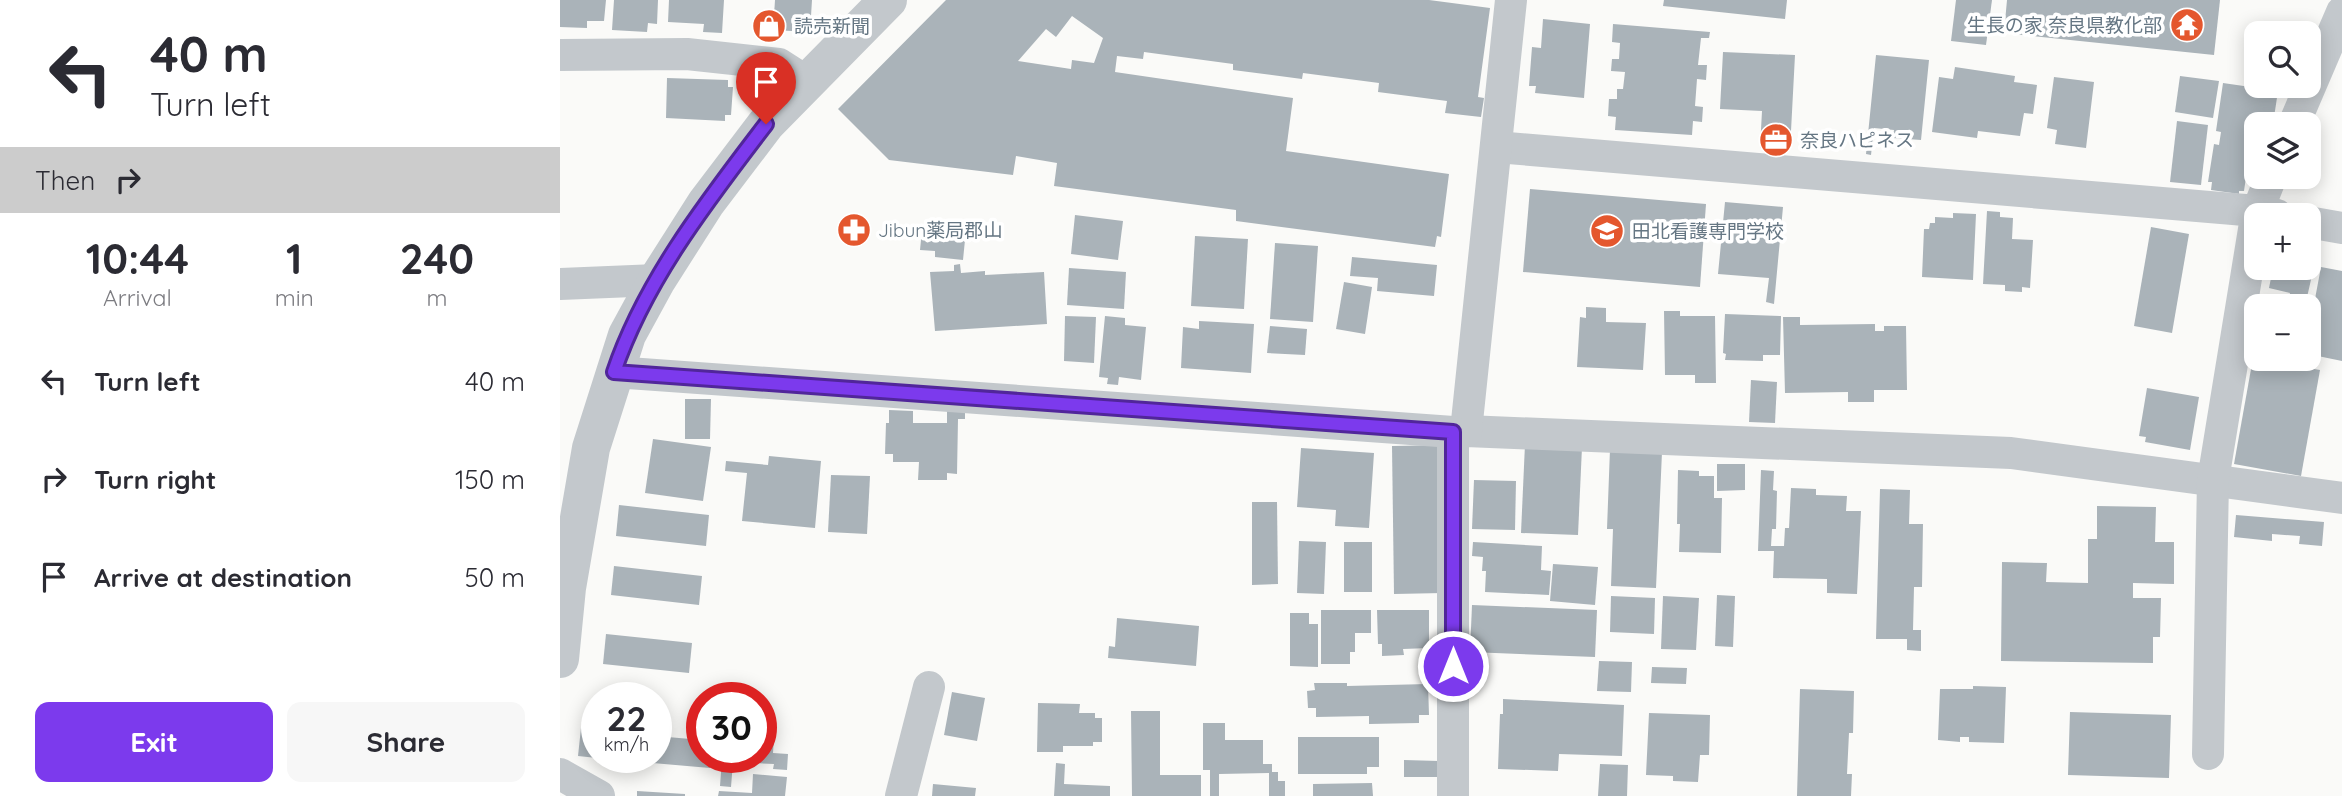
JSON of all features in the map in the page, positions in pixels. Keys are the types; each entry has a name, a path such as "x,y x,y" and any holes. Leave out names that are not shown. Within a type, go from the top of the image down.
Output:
{"street":[{"path":"560,659 567,588 591,448 627,335 657,280 706,203 766,124 888,0"},
{"path":"1453,796 1460,431 1496,146 1511,0"},
{"path":"2299,112 2342,12"},
{"path":"560,55 687,54 779,64 807,82"},
{"path":"1496,146 2244,213"},
{"path":"2321,224 2342,228"},
{"path":"560,284 657,280"},
{"path":"2208,754 2213,480 2249,280"},
{"path":"614,372 1460,431 2011,453 2342,498"},
{"path":"901,796 929,687"},
{"path":"560,774 599,796"}],"building":[{"path":"560,0 606,0 604,21 587,21 587,28 560,27"},
{"path":"614,0 658,0 657,24 648,23 647,32 612,30"},
{"path":"669,0 724,0 722,33 703,32 704,24 668,22"},
{"path":"775,0 812,0 810,32 773,30"},
{"path":"946,0 1429,0 1490,8 1478,97 1484,98 1481,117 1445,113 1447,101 1378,92 1379,83 1303,73 1302,79 1233,70 1233,64 1144,52 1143,59 1117,56 1115,72 1293,98 1286,151 1449,174 1441,237 1437,236 1435,247 1236,221 1236,210 1054,186 1057,163 1016,156 1013,175 889,160 838,109","holes":["1072,16 1103,38 1094,63 1072,60 1071,69 1018,61 1046,29 1056,37"]},
{"path":"1664,0 1787,0 1785,19 1663,6"},
{"path":"1956,0 1992,0 1986,45 1951,41"},
{"path":"2007,0 2220,0 2214,55 2004,33"},
{"path":"1543,19 1590,24 1584,98 1535,93 1536,86 1529,86 1532,47 1541,48"},
{"path":"1613,24 1710,32 1709,38 1701,38 1698,65 1707,65 1706,80 1697,79 1695,106 1703,107 1702,122 1693,121 1692,135 1615,130 1616,117 1608,116 1609,99 1617,99 1617,89 1623,89 1625,72 1611,71 1612,59 1619,59 1620,43 1612,42"},
{"path":"1723,52 1795,55 1790,150 1760,148 1762,111 1720,109"},
{"path":"1876,55 1929,60 1921,140 1893,138 1894,130 1874,128 1871,155 1866,154"},
{"path":"1955,67 2015,76 2014,82 2037,85 2033,114 2024,113 2020,136 1978,131 1977,138 1932,132 1939,77 1953,79"},
{"path":"2180,76 2219,81 2213,118 2175,112"},
{"path":"2054,77 2094,82 2086,148 2055,144 2057,130 2047,128"},
{"path":"667,78 728,80 728,87 733,87 731,115 725,115 725,121 666,118"},
{"path":"2223,83 2244,86 2244,98 2277,98 2275,112 2244,112 2244,189 2239,191 2239,194 2211,190 2212,182 2208,182 2214,144 2219,145 2221,132 2216,131"},
{"path":"2177,121 2208,125 2201,185 2170,182"},
{"path":"1530,189 1706,204 1700,287 1523,272"},
{"path":"1725,202 1783,207 1774,304 1766,302 1769,278 1718,274"},
{"path":"1987,211 2000,212 2000,217 2013,218 2012,239 2033,240 2030,288 2022,287 2022,292 2005,291 2005,285 1983,284"},
{"path":"1953,213 1976,214 1973,280 1922,277 1924,229 1929,229 1930,223 1935,223 1935,217 1953,218"},
{"path":"1075,215 1123,221 1118,260 1071,254"},
{"path":"948,225 961,226 960,240 965,240 963,260 935,257 935,251 920,250 922,230 947,232"},
{"path":"2151,227 2189,234 2172,333 2134,326"},
{"path":"1195,236 1248,239 1244,309 1191,306"},
{"path":"1275,243 1318,246 1313,322 1270,319"},
{"path":"1352,257 1437,265 1434,296 1377,291 1378,278 1350,276"},
{"path":"960,264 961,273 985,271 985,275 1044,272 1047,324 935,331 930,272 954,271 954,265"},
{"path":"2321,267 2342,271 2342,361 2321,357 2321,294 2316,294 2319,280 2321,280"},
{"path":"1069,268 1126,272 1124,309 1067,305"},
{"path":"2271,280 2311,280 2308,294 2290,294 2269,288"},
{"path":"1344,282 1372,287 1365,334 1336,329"},
{"path":"1586,307 1606,308 1606,322 1646,323 1643,370 1577,367 1580,317 1586,318"},
{"path":"1664,311 1680,311 1680,316 1715,316 1716,383 1695,383 1695,375 1665,375"},
{"path":"1725,314 1781,316 1780,355 1763,355 1763,361 1725,360"},
{"path":"1065,316 1096,317 1094,363 1064,361"},
{"path":"1105,316 1125,318 1125,325 1146,327 1141,380 1119,377 1118,385 1107,384 1108,378 1099,377"},
{"path":"1783,317 1800,317 1800,325 1875,324 1875,331 1884,331 1884,326 1906,326 1907,390 1874,390 1874,402 1848,402 1848,392 1785,393"},
{"path":"1199,321 1254,324 1251,373 1181,368 1183,327 1199,329"},
{"path":"1270,326 1307,329 1305,355 1267,353"},
{"path":"2251,371 2320,371 2301,476 2234,464"},
{"path":"1751,380 1777,382 1775,423 1749,422"},
{"path":"2147,388 2199,397 2190,450 2145,442 2146,437 2139,436"},
{"path":"685,399 711,399 710,439 685,439"},
{"path":"889,410 913,411 913,423 947,423 947,410 965,410 965,419 958,419 957,474 947,473 947,480 918,480 919,462 893,462 893,454 885,454"},
{"path":"653,439 711,447 703,501 645,493"},
{"path":"1525,444 1582,447 1578,535 1521,533"},
{"path":"1443,445 1443,593 1394,594 1392,446"},
{"path":"1301,448 1374,453 1369,528 1335,526 1336,510 1297,507"},
{"path":"1610,449 1662,452 1656,588 1611,586 1613,529 1607,529"},
{"path":"769,456 821,461 815,528 742,521 747,473 725,471 726,461 768,465"},
{"path":"1717,464 1745,464 1745,490 1717,491"},
{"path":"1678,470 1699,471 1699,476 1714,476 1714,498 1722,498 1721,553 1679,552"},
{"path":"1761,470 1774,471 1773,490 1777,491 1776,529 1772,529 1771,546 1784,546 1785,528 1789,528 1791,488 1816,489 1816,495 1847,496 1846,511 1861,511 1857,594 1827,593 1827,579 1773,578 1774,551 1758,551"},
{"path":"831,475 870,476 867,534 828,532"},
{"path":"1474,480 1516,481 1515,530 1472,529"},
{"path":"1880,489 1910,490 1909,524 1923,524 1922,587 1914,587 1913,630 1921,630 1921,651 1907,650 1907,639 1876,639"},
{"path":"1252,502 1277,502 1278,584 1252,585"},
{"path":"619,505 709,515 706,546 616,536"},
{"path":"2097,506 2156,507 2155,542 2174,542 2174,584 2133,583 2133,598 2161,598 2160,637 2153,637 2153,663 2001,661 2002,562 2047,563 2046,582 2088,583 2088,539 2097,539"},
{"path":"2236,515 2324,522 2322,546 2299,544 2300,536 2272,534 2272,541 2234,537"},
{"path":"1299,541 1326,542 1324,594 1297,593"},
{"path":"1344,542 1372,542 1372,592 1344,592"},
{"path":"1473,542 1542,546 1541,570 1551,571 1549,595 1485,592 1486,571 1482,571 1483,557 1472,556"},
{"path":"1553,564 1598,567 1595,605 1550,601"},
{"path":"614,566 702,576 699,605 611,595"},
{"path":"1717,595 1735,596 1733,647 1715,646"},
{"path":"1611,596 1655,598 1654,634 1610,632"},
{"path":"1663,596 1699,598 1696,650 1661,649"},
{"path":"1472,605 1597,610 1595,657 1470,652"},
{"path":"1321,610 1371,610 1371,633 1355,633 1355,652 1350,652 1350,664 1321,664"},
{"path":"1377,610 1429,610 1429,648 1403,649 1404,655 1382,656 1382,644 1378,644"},
{"path":"1290,613 1309,613 1309,624 1318,624 1318,667 1290,666"},
{"path":"1117,618 1199,626 1196,666 1108,658 1109,646 1115,647"},
{"path":"606,634 692,643 689,673 603,664"},
{"path":"1599,661 1632,662 1631,692 1597,691"},
{"path":"1652,667 1687,668 1686,684 1651,683"},
{"path":"1314,683 1347,683 1347,686 1428,684 1429,715 1419,715 1419,723 1369,724 1369,716 1316,717 1316,708 1308,708 1307,691 1315,690"},
{"path":"1973,686 2006,687 2004,743 1969,742 1969,737 1960,737 1960,742 1938,740 1940,689 1973,689"},
{"path":"1800,689 1854,691 1853,733 1849,733 1847,774 1852,774 1851,796 1797,796"},
{"path":"952,692 985,698 977,741 944,735"},
{"path":"1503,699 1624,705 1622,756 1559,754 1558,771 1498,769"},
{"path":"1038,703 1080,704 1079,713 1095,713 1095,718 1102,718 1102,742 1093,742 1093,746 1063,746 1063,752 1037,752"},
{"path":"1131,711 1160,711 1160,775 1201,775 1201,796 1132,796"},
{"path":"2070,712 2171,715 2169,778 2068,775"},
{"path":"1649,713 1710,715 1709,755 1700,755 1698,782 1673,781 1673,776 1646,775"},
{"path":"1203,723 1225,723 1225,740 1263,740 1263,764 1272,764 1272,772 1278,772 1278,781 1285,781 1285,796 1269,796 1269,773 1219,774 1219,796 1210,796 1210,770 1203,770"},
{"path":"581,728 581,756 578,756"},
{"path":"672,737 686,739 686,766 672,765"},
{"path":"1298,737 1379,737 1379,767 1367,767 1367,774 1298,774"},
{"path":"777,753 788,754 787,770 777,769"},
{"path":"1404,760 1439,761 1439,777 1404,777"},
{"path":"1056,763 1065,764 1064,784 1110,786 1110,796 1054,796"},
{"path":"1600,764 1628,765 1627,796 1598,796"},
{"path":"721,773 732,773 731,787 720,786"},
{"path":"753,774 787,777 785,796 718,796 719,791 752,793"},
{"path":"1372,783 1373,796 1313,796 1313,784"},
{"path":"933,784 976,788 975,796 932,796"},
{"path":"637,791 685,794 685,796 637,796"}],"place":[{"name":"生長の家 奈良県教化部","path":"2187,25"},
{"name":"読売新聞","path":"769,26"},
{"name":"奈良ハピネス","path":"1776,140"},
{"name":"Jibun薬局郡山","path":"854,230"},
{"name":"田北看護専門学校","path":"1607,231"}],"route":[{"path":"766,124 706,203 657,280 627,335 614,372 1453,432 1453,666"}]}
